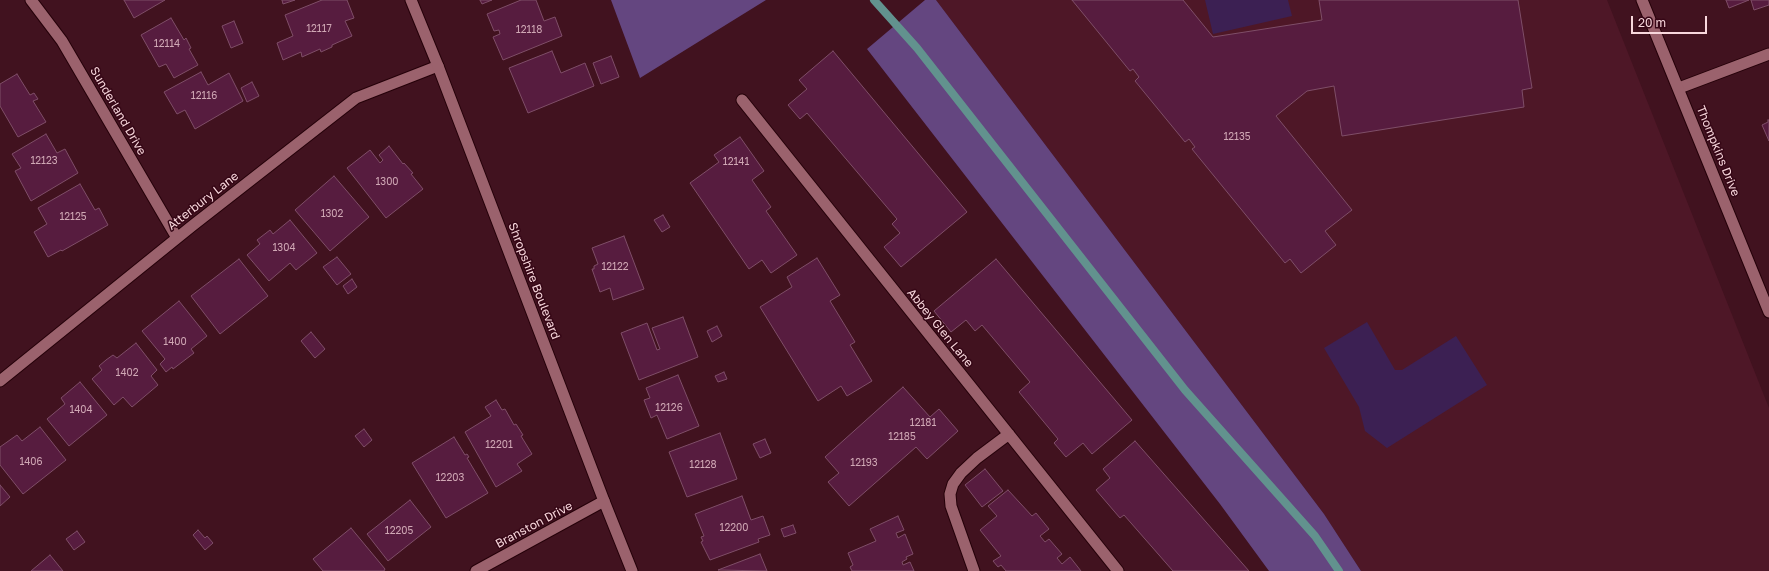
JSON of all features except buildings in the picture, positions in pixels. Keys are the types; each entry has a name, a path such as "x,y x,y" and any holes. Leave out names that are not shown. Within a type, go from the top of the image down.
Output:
{"street":[{"name":"Sunderland Drive","path":"30,0 62,41 177,238"},
{"name":"Shropshire Boulevard","path":"411,0 438,66 604,502 632,571"},
{"name":"Thompkins Drive","path":"1642,0 1769,312"},
{"path":"1679,88 1769,54"},
{"name":"Atterbury Lane","path":"0,381 177,238 356,98 438,66"},
{"name":"Abbey Glen Lane","path":"742,100 1118,571"},
{"path":"974,571 951,506 950,494 953,484 961,473 977,458 1009,434"},
{"name":"Branston Drive","path":"476,571 604,502"}],"shaded area":[{"path":"611,0 766,0 640,78"},
{"path":"925,0 936,0 1324,514 1361,571 1269,571 1220,504 867,49"},
{"path":"936,0 1607,0 1769,408 1769,571 1361,571 1324,514"},
{"path":"1205,0 1288,0 1292,16 1213,34"},
{"path":"1367,322 1395,370 1402,370 1456,336 1487,385 1387,448 1365,431 1359,407 1324,348"}],"waterway":[{"path":"874,0 917,48 1185,390 1315,536 1339,571"}]}
